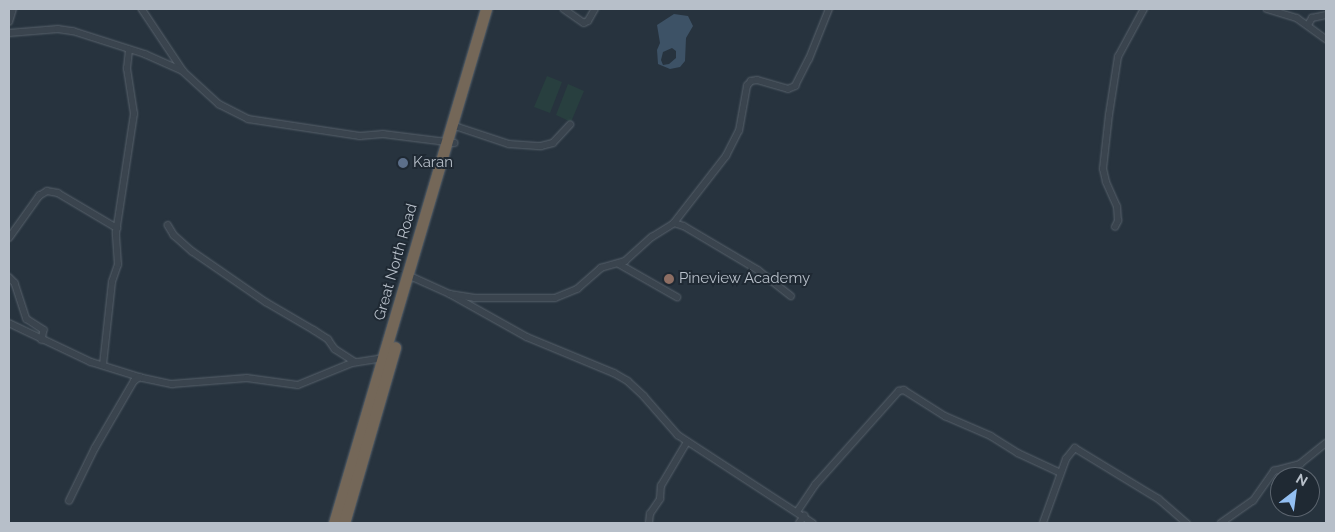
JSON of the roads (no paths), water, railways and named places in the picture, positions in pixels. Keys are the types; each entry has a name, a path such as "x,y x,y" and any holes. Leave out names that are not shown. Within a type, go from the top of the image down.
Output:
{"highway":[{"name":"Great North Road","path":"455,127 486,9"},
{"name":"Great North Road","path":"334,523 387,359 450,142 492,9"},
{"name":"Great North Road","path":"344,523 387,359"}],"street":[{"path":"9,22 13,9"},
{"path":"142,9 183,71 220,104 248,119 360,136 383,134 450,142"},
{"path":"564,9 584,23 588,21 595,9"},
{"path":"450,294 475,298 555,298 577,289 601,268 619,264 652,236 674,223 726,156 738,131 749,83 757,80 788,89 795,86 809,59 829,9"},
{"path":"1115,228 1118,221 1117,206 1106,182 1103,169 1109,115 1118,57 1144,9"},
{"path":"1267,9 1291,16 1326,39"},
{"path":"1291,16 1296,9"},
{"path":"1308,26 1312,18 1326,15"},
{"path":"9,34 58,30 73,31 144,54 183,71"},
{"path":"103,365 112,282 118,265 117,228 134,114 127,69 129,50"},
{"path":"455,127 510,144 541,146 553,143 570,125"},
{"path":"9,238 40,196 47,191 62,196 117,228"},
{"path":"674,223 684,226 758,270 791,296"},
{"path":"168,226 174,235 192,251 266,302 314,330 328,340 335,349 355,362"},
{"path":"619,264 677,297"},
{"path":"9,277 15,282 27,319 44,330 42,340"},
{"path":"412,277 450,294 528,337 614,373 628,381 644,396 670,428 687,442 813,523"},
{"path":"9,323 42,340 103,365 140,377 172,384 247,378 274,380 294,385 355,362 387,359"},
{"path":"69,501 95,448 134,381 140,377"},
{"path":"797,512 815,485 899,391 904,390 945,416 991,436 1018,453 1060,472"},
{"path":"649,523 650,514 660,499 661,486 687,442"},
{"path":"1221,523 1253,501 1274,471 1300,464 1326,443"},
{"path":"1043,523 1060,472 1066,459 1075,448 1159,500 1187,523"},
{"path":"799,523 804,516"}],"water":[{"path":"674,14 688,16 693,26 686,38 685,61 680,67 670,69 658,64 657,50 660,43 657,25","holes":["672,48 676,51 676,58 669,64 663,65 661,60 663,52"]}],"place":[{"name":"Karan","path":"403,163"},
{"name":"Pineview Academy","path":"669,279"}]}
